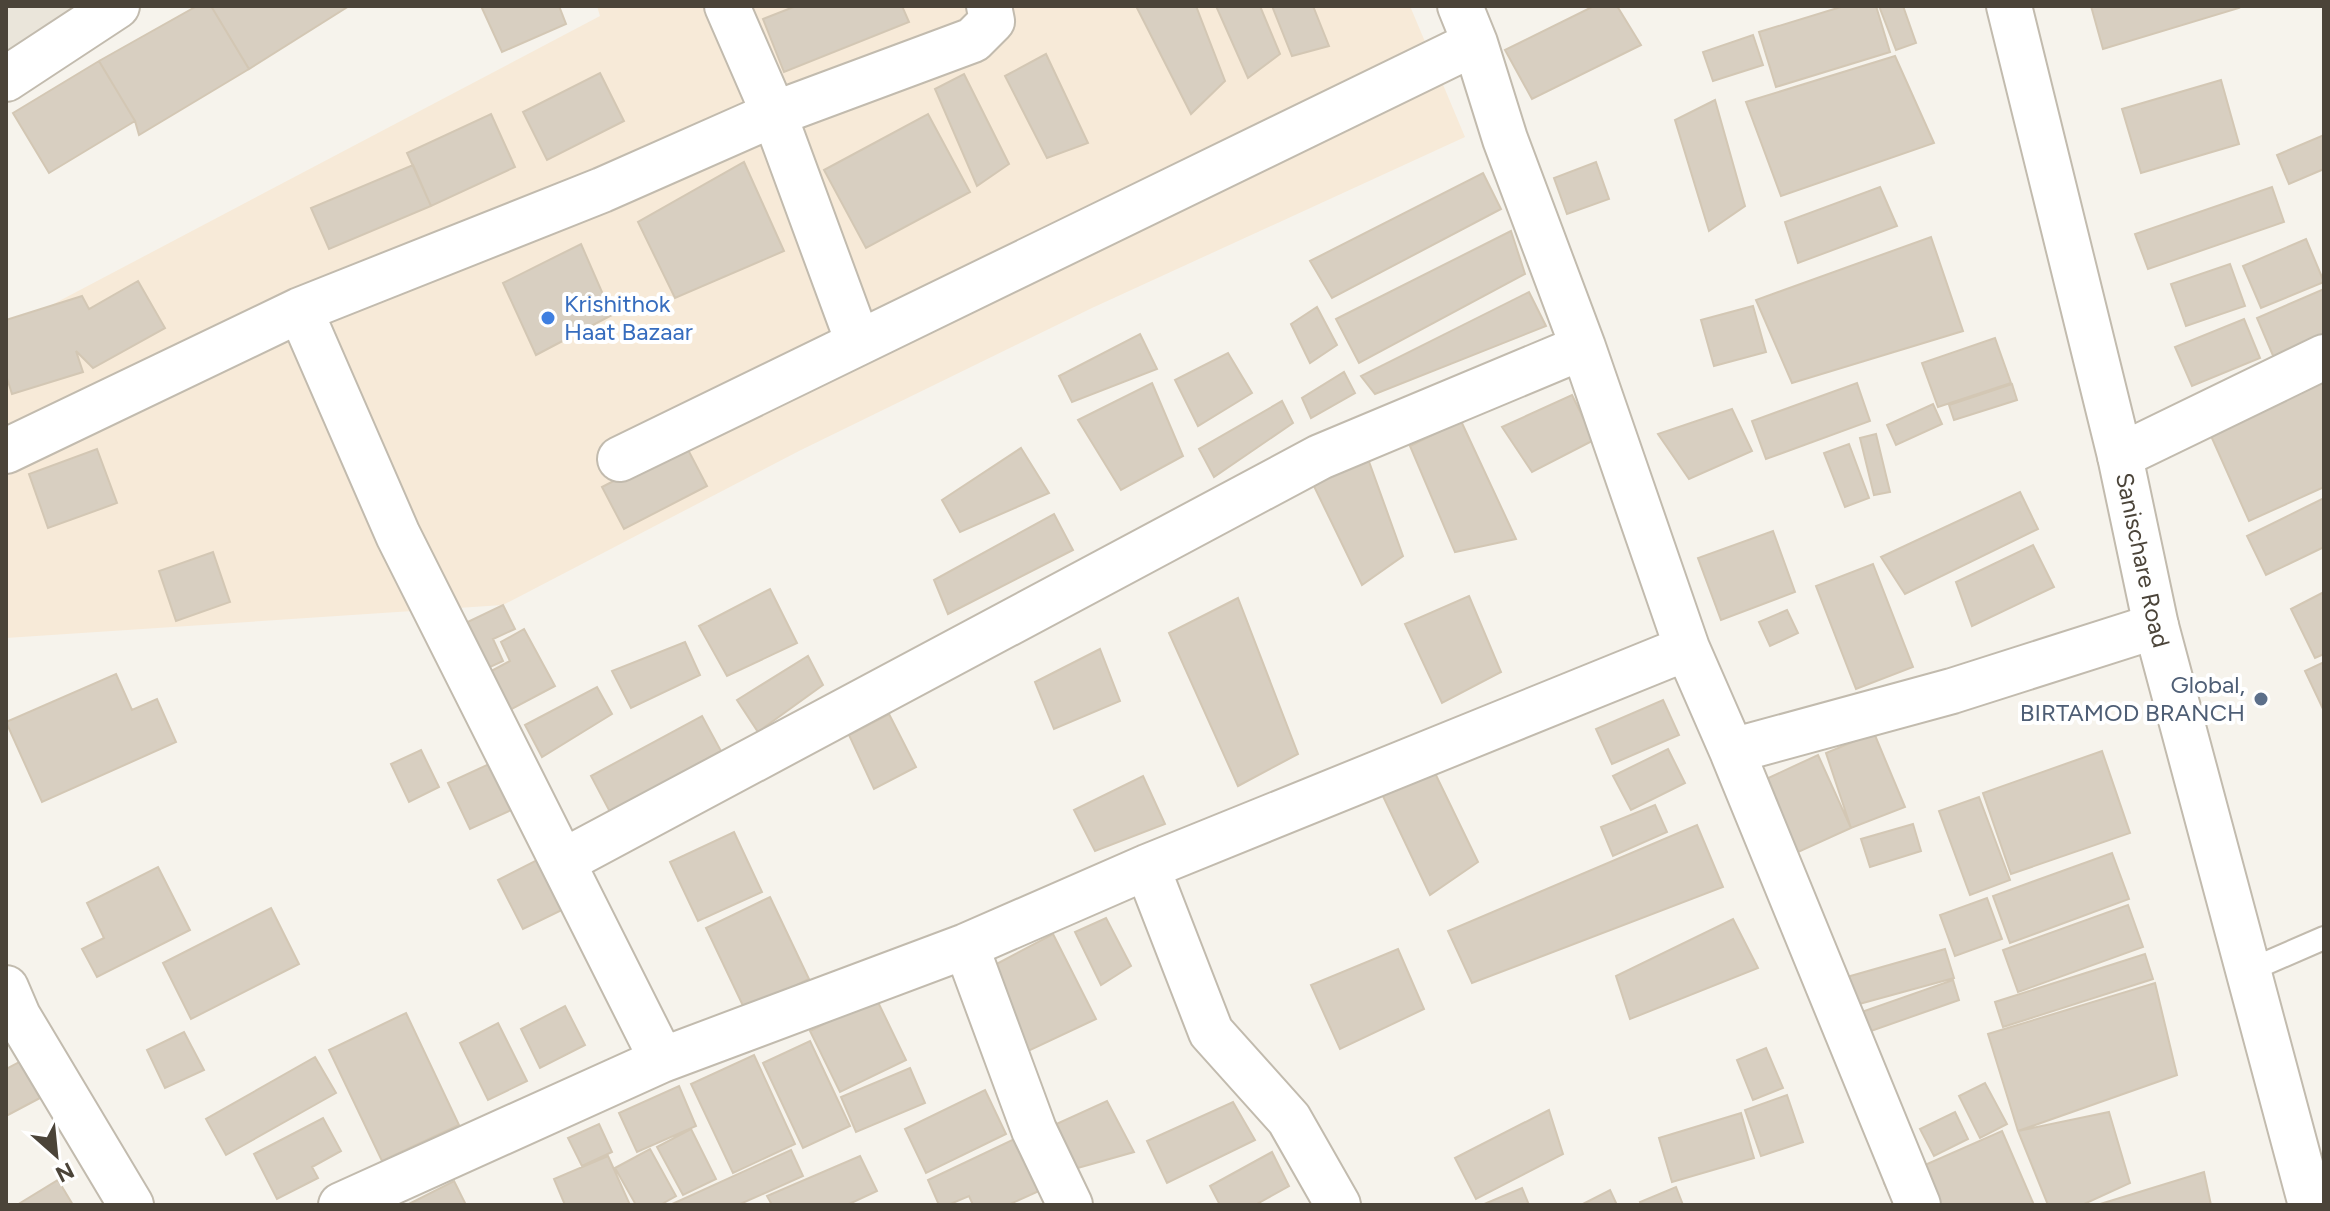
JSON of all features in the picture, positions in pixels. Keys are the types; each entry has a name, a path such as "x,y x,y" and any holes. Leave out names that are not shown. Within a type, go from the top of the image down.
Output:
{"street":[{"path":"6,79 117,6"},
{"path":"727,6 774,114 858,342"},
{"path":"6,451 300,310 602,190 774,114 973,40 992,21 989,6"},
{"name":"Sanischare Road","path":"2009,6 2120,456 2156,626 2311,1205"},
{"path":"620,459 858,342 1467,24 1505,139 1583,347 1687,648 1918,1205"},
{"path":"300,310 398,535 662,1060"},
{"path":"564,861 1320,457 1583,347"},
{"path":"2120,456 2324,357"},
{"path":"1732,751 1952,691 2156,626"},
{"path":"341,1205 662,1060 966,946 1147,867 1687,648"},
{"path":"1147,867 1211,1032 1289,1119 1338,1205"},
{"path":"966,946 1034,1130 1070,1205"},
{"path":"6,988 18,1016 131,1205"}],"lane":[{"path":"2248,971 2324,938"}],"shaded area":[{"path":"6,6 80,6 6,54"},
{"name":"Krishithok Haat Bazaar","path":"597,6 1410,6 1465,137 1092,308 799,451 503,605 6,638 6,329 600,16"}],"building":[{"path":"197,6 211,6 249,69 139,135 135,121 99,61"},
{"path":"211,6 349,6 249,69"},
{"path":"481,6 559,6 566,24 502,52"},
{"path":"796,6 902,6 909,22 784,72 763,19"},
{"path":"1136,6 1196,6 1225,81 1191,114"},
{"path":"1216,6 1260,6 1280,54 1248,78"},
{"path":"1272,6 1313,6 1329,46 1292,56"},
{"path":"1594,6 1617,6 1641,45 1532,99 1505,50"},
{"path":"1844,6 1876,6 1890,52 1776,87 1759,32"},
{"path":"1879,6 1903,6 1916,43 1896,50"},
{"path":"2091,6 2238,6 2239,8 2103,49"},
{"path":"1753,35 1763,65 1713,81 1703,52"},
{"path":"1046,54 1088,143 1047,158 1005,76"},
{"path":"1895,56 1934,143 1781,196 1746,102"},
{"path":"99,61 135,121 49,173 13,113"},
{"path":"600,73 624,121 547,160 523,112"},
{"path":"964,74 1009,164 977,186 935,89"},
{"path":"2221,80 2239,144 2141,173 2122,109"},
{"path":"1715,100 1745,206 1709,231 1675,120"},
{"path":"491,114 515,167 431,206 407,153"},
{"path":"928,114 970,192 866,248 824,170"},
{"path":"2324,135 2324,169 2289,184 2277,155"},
{"path":"744,162 784,251 675,298 638,222"},
{"path":"1596,162 1609,199 1567,214 1554,178"},
{"path":"413,165 431,206 329,249 311,208"},
{"path":"1483,173 1501,209 1332,298 1310,261"},
{"path":"1880,187 1897,226 1798,263 1785,222"},
{"path":"2272,187 2284,222 2148,269 2135,234"},
{"path":"1511,231 1525,274 1359,363 1336,319"},
{"path":"1931,237 1963,331 1792,383 1756,300"},
{"path":"2306,239 2324,282 2261,308 2243,266"},
{"path":"581,244 612,315 536,355 503,283"},
{"path":"2230,264 2245,306 2186,326 2171,284"},
{"path":"138,281 165,328 93,368 76,351 83,372 12,394 6,375 6,320 82,296 89,309"},
{"path":"2324,289 2324,336 2274,358 2257,318"},
{"path":"1529,292 1546,326 1375,394 1361,376"},
{"path":"1753,306 1766,352 1714,366 1701,320"},
{"path":"1317,307 1337,345 1310,363 1291,324"},
{"path":"2244,319 2260,358 2192,386 2175,347"},
{"path":"1140,334 1157,369 1072,402 1059,376"},
{"path":"1995,338 2011,383 1938,407 1922,363"},
{"path":"1228,353 1252,393 1198,426 1175,380"},
{"path":"1344,372 1355,393 1311,418 1302,398"},
{"path":"2324,374 2324,487 2249,521 2207,427"},
{"path":"1152,383 1183,456 1121,490 1078,420"},
{"path":"1857,383 1870,421 1766,459 1752,421"},
{"path":"2012,384 2017,400 1954,420 1949,405"},
{"path":"1572,395 1594,440 1532,472 1502,427"},
{"path":"1282,401 1293,423 1214,477 1199,449"},
{"path":"1933,404 1942,424 1896,445 1887,425"},
{"path":"1732,409 1752,451 1689,479 1658,434"},
{"path":"1461,421 1516,539 1455,552 1410,446"},
{"path":"1876,434 1890,492 1874,495 1860,438"},
{"path":"685,444 707,486 624,529 602,487"},
{"path":"1849,444 1869,498 1845,507 1824,453"},
{"path":"1021,448 1049,493 960,532 942,500"},
{"path":"97,449 117,503 48,528 29,474"},
{"path":"1367,456 1403,556 1362,585 1311,480"},
{"path":"2020,492 2038,529 1905,594 1881,557"},
{"path":"2324,498 2324,547 2266,575 2247,536"},
{"path":"1054,514 1073,550 948,614 934,580"},
{"path":"1773,531 1795,592 1721,620 1698,558"},
{"path":"2033,545 2054,587 1972,626 1956,582"},
{"path":"213,552 230,602 176,621 159,571"},
{"path":"1873,564 1913,667 1856,689 1816,586"},
{"path":"770,589 797,643 727,676 699,626"},
{"path":"2324,592 2324,654 2315,658 2291,609"},
{"path":"1469,596 1501,672 1442,703 1405,624"},
{"path":"1238,598 1298,754 1238,786 1169,633"},
{"path":"503,605 515,629 493,639 503,661 475,674 453,629"},
{"path":"1787,610 1798,633 1770,646 1759,622"},
{"path":"524,629 555,686 502,714 482,676 510,661 501,642"},
{"path":"685,642 700,675 631,708 612,671"},
{"path":"1100,649 1120,701 1054,729 1035,682"},
{"path":"808,656 823,685 758,732 737,700"},
{"path":"2324,662 2324,711 2305,671"},
{"path":"116,674 132,710 157,699 176,742 42,802 6,722"},
{"path":"597,687 612,714 542,757 525,725"},
{"path":"1663,700 1679,735 1612,764 1596,729"},
{"path":"889,714 916,767 874,789 849,735"},
{"path":"702,716 721,751 610,812 591,776"},
{"path":"1874,733 1905,807 1851,828 1826,753"},
{"path":"1668,749 1685,783 1631,810 1613,776"},
{"path":"421,750 439,787 409,802 391,764"},
{"path":"2102,751 2130,833 2011,874 1983,793"},
{"path":"1818,755 1851,828 1796,853 1764,780"},
{"path":"498,760 520,806 470,829 448,783"},
{"path":"1433,769 1478,862 1430,895 1381,792"},
{"path":"1143,776 1165,824 1095,851 1074,810"},
{"path":"1979,797 2010,880 1970,895 1939,811"},
{"path":"1655,805 1667,832 1613,856 1601,827"},
{"path":"1913,824 1921,851 1870,867 1861,839"},
{"path":"1697,825 1723,887 1472,983 1448,931"},
{"path":"734,832 762,892 698,921 670,862"},
{"path":"2112,853 2129,899 2010,943 1993,896"},
{"path":"545,856 570,906 523,929 498,880"},
{"path":"158,867 190,930 97,977 82,949 104,938 87,903"},
{"path":"770,897 809,979 745,1010 706,928"},
{"path":"1987,898 2002,939 1955,956 1940,915"},
{"path":"2128,905 2143,947 2018,992 2003,950"},
{"path":"271,908 299,964 191,1019 163,963"},
{"path":"1106,918 1131,966 1101,985 1075,932"},
{"path":"1733,919 1758,968 1630,1019 1616,976"},
{"path":"1053,934 1096,1019 1026,1052 987,969"},
{"path":"1398,949 1424,1009 1340,1049 1311,985"},
{"path":"1945,949 1954,978 1841,1009 1833,981"},
{"path":"2145,954 2153,979 2003,1027 1995,1002"},
{"path":"1953,980 1959,1000 1854,1037 1847,1017"},
{"path":"2155,983 2177,1075 2018,1131 1988,1034"},
{"path":"876,998 906,1060 840,1092 810,1031"},
{"path":"565,1006 585,1045 540,1068 521,1029"},
{"path":"406,1013 459,1125 382,1161 329,1050"},
{"path":"498,1023 527,1081 488,1100 460,1043"},
{"path":"184,1032 204,1070 165,1088 147,1050"},
{"path":"810,1041 850,1126 803,1148 763,1063"},
{"path":"1766,1048 1783,1088 1753,1100 1737,1060"},
{"path":"754,1055 795,1144 733,1173 691,1084"},
{"path":"315,1057 336,1093 226,1155 206,1119"},
{"path":"21,1061 40,1098 6,1116 6,1069"},
{"path":"910,1068 925,1103 856,1132 841,1097"},
{"path":"1985,1083 2007,1124 1980,1138 1959,1096"},
{"path":"679,1086 696,1126 637,1152 619,1113"},
{"path":"985,1090 1006,1134 926,1173 905,1129"},
{"path":"1787,1095 1803,1142 1761,1156 1745,1110"},
{"path":"1107,1101 1134,1152 1074,1169 1052,1126"},
{"path":"1233,1102 1255,1140 1167,1183 1147,1141"},
{"path":"1549,1110 1563,1154 1476,1199 1455,1158"},
{"path":"1955,1112 1968,1139 1934,1156 1920,1129"},
{"path":"2109,1112 2130,1183 2082,1205 2048,1205 2018,1131"},
{"path":"1741,1113 1754,1158 1672,1182 1659,1138"},
{"path":"323,1118 341,1151 312,1167 318,1178 277,1199 254,1154"},
{"path":"599,1124 612,1152 582,1166 568,1138"},
{"path":"691,1129 716,1179 683,1195 657,1147"},
{"path":"2002,1131 2034,1205 1895,1205 1884,1183"},
{"path":"1025,1134 1050,1186 1008,1205 973,1205 969,1196 948,1205 939,1205 928,1180"},
{"path":"650,1149 676,1196 660,1205 636,1205 615,1168"},
{"path":"791,1150 803,1176 738,1205 670,1205"},
{"path":"1272,1152 1289,1186 1255,1205 1220,1205 1210,1186"},
{"path":"608,1156 630,1205 565,1205 554,1179"},
{"path":"860,1156 877,1191 847,1205 772,1205 767,1196"},
{"path":"2204,1172 2211,1205 2097,1205"},
{"path":"58,1180 73,1205 17,1205"},
{"path":"454,1181 466,1205 407,1205"},
{"path":"1676,1187 1683,1205 1641,1205 1640,1202"},
{"path":"1522,1188 1529,1205 1482,1205"},
{"path":"1610,1190 1617,1205 1581,1205"}],"place":[{"name":"Krishithok Haat Bazaar","path":"548,318"},
{"name":"Global, BIRTAMOD BRANCH","path":"2261,699"}]}
